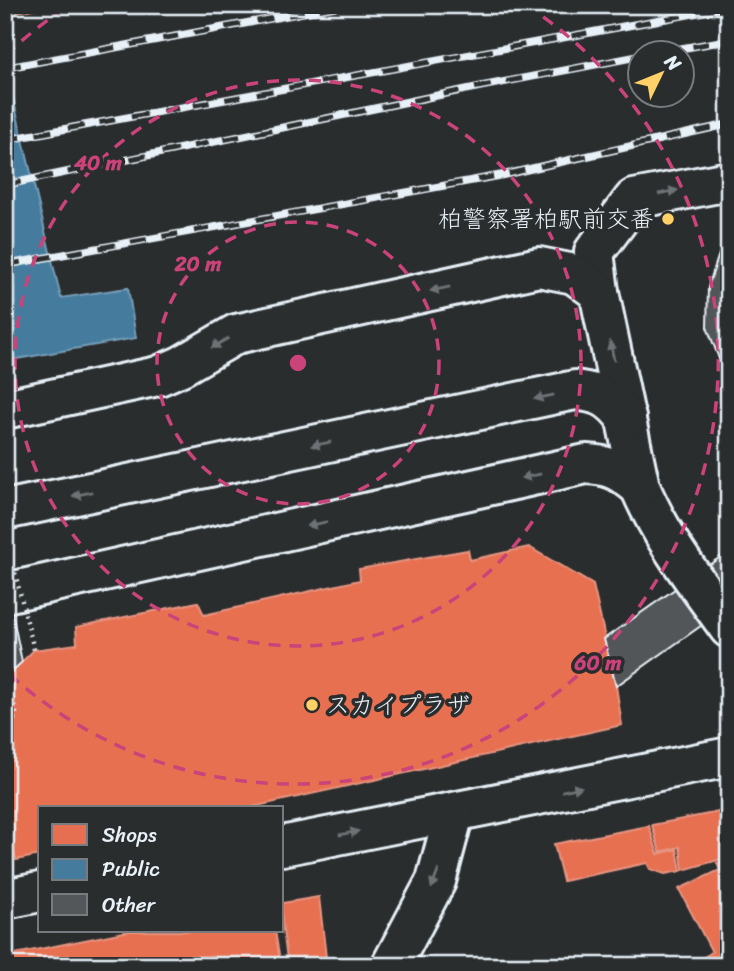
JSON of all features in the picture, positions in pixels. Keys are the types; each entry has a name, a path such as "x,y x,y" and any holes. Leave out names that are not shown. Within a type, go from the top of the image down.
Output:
{"street":[{"path":"729,181 634,199 594,251 599,292 640,487 666,540 729,628"},
{"path":"5,409 158,376 236,334 539,267 574,274 599,292"},
{"path":"5,510 575,390 599,393 614,403 626,418"},
{"path":"5,593 586,464 605,465 623,473 640,487"},
{"path":"284,846 729,757"},
{"path":"391,966 436,881 454,813"},
{"path":"5,899 38,892"}],"path":[{"path":"5,532 34,650"},
{"path":"5,657 17,718 5,720"}],"building: Shops":[{"path":"5,5 53,5 5,14"},
{"name":"スカイプラザ","path":"529,547 593,585 622,725 257,806 38,806 38,855 16,860 5,821 5,678 34,650 77,644 76,627 198,602 204,615 360,580 359,569 468,550 470,560"},
{"path":"729,810 729,857 683,870 680,847 660,852 652,825"},
{"path":"649,826 658,854 677,849 681,871 665,874 650,869 647,863 563,881 554,844"},
{"path":"729,860 729,966 705,966 701,959 712,952 679,889 720,870 717,863"},
{"path":"319,897 327,966 288,966 283,932 284,903"},
{"path":"124,932 275,932 281,966 5,966 5,956"}],"building: Public":[{"path":"12,94 61,298 128,288 136,338 5,361 5,95"}],"building: Other":[{"path":"729,240 729,374 721,364 707,327 708,287 721,248"},
{"path":"729,551 729,606 616,686 604,639"},
{"path":"5,578 22,662 5,678"}],"railway":[{"path":"5,68 344,5"},
{"path":"5,140 729,7"},
{"path":"696,46 729,40"},
{"path":"5,185 626,59"},
{"path":"5,265 503,175 729,124"}],"place":[{"name":"柏警察署柏駅前交番","path":"668,219"},
{"name":"スカイプラザ","path":"312,705"}]}
